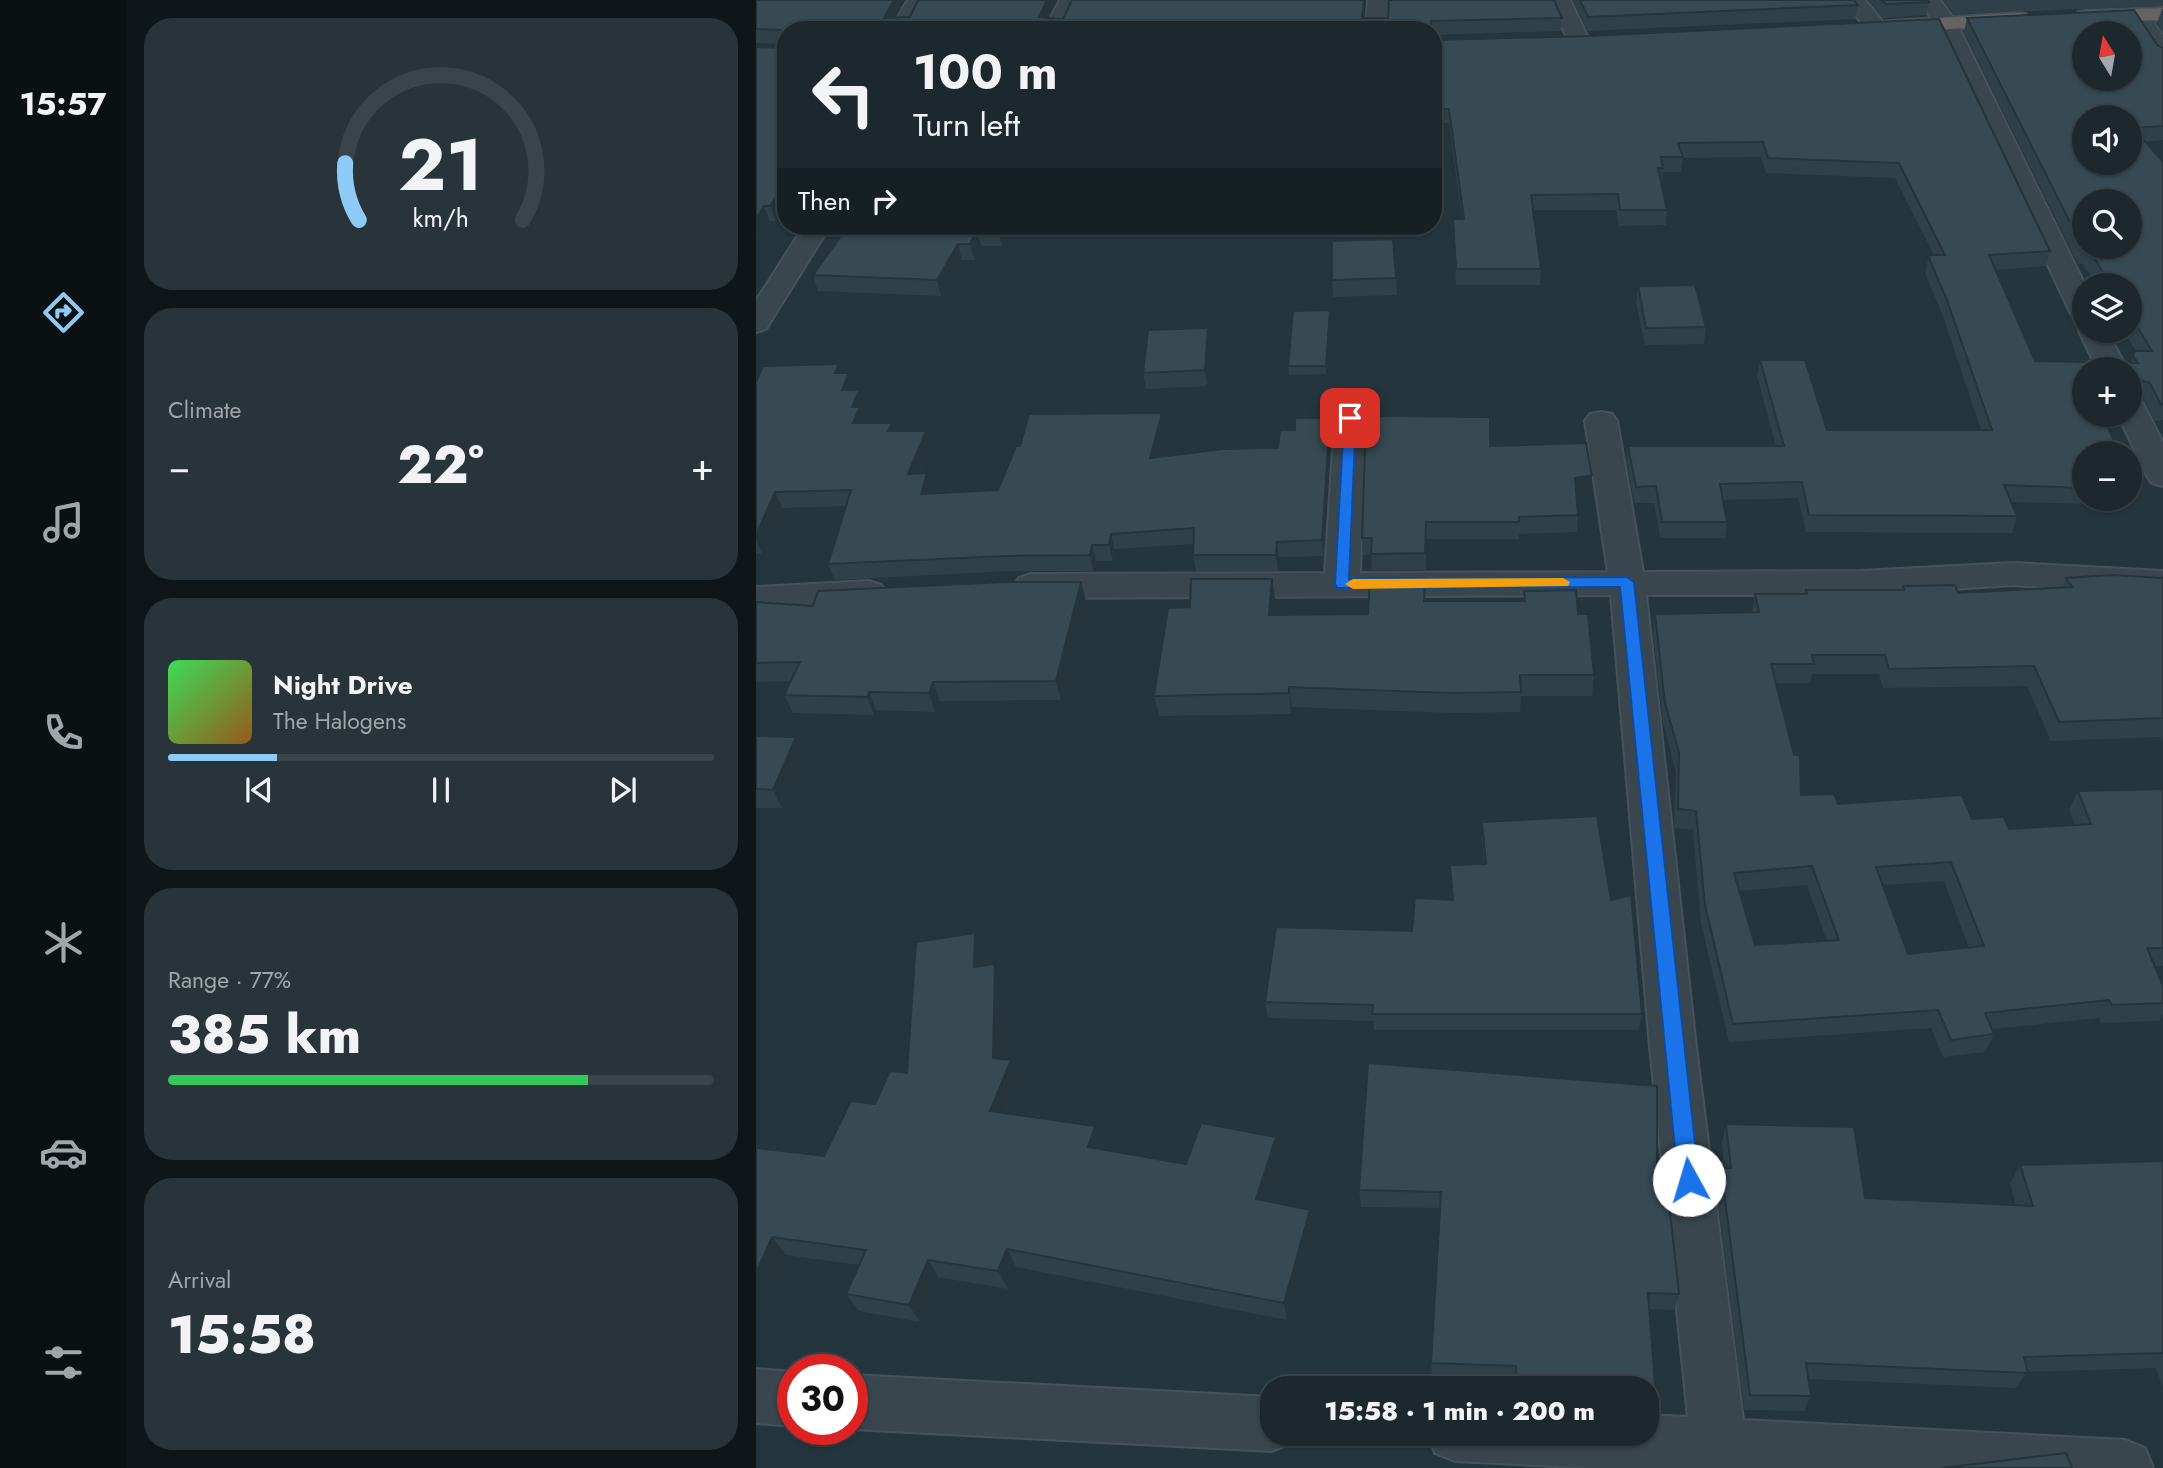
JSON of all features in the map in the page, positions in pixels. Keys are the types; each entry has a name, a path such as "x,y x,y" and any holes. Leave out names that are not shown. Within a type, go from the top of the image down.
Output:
{"highway":[{"path":"2066,18 2155,14"},
{"path":"1850,30 1945,22 2039,19"},
{"path":"1552,42 1606,41"}],"street":[{"path":"905,21 918,0"},
{"path":"1060,21 1070,0"},
{"path":"1377,21 1378,0"},
{"path":"1560,0 1579,42"},
{"path":"1854,0 1877,28"},
{"path":"1929,0 1945,22 2072,287"},
{"path":"2155,14 2143,23 2163,54"},
{"path":"756,323 811,235"},
{"path":"1342,584 1350,418"},
{"path":"1601,421 1627,582 1673,1047 1719,1447"},
{"path":"2140,427 2163,476"},
{"path":"996,587 1860,583 2013,574 2163,583"},
{"path":"756,599 903,592"},
{"path":"756,1396 777,1398"},
{"path":"868,1403 1260,1423"},
{"path":"1659,1444 2125,1468"}],"building":[{"path":"756,0 894,0 884,18 910,17 918,0 1047,0 1039,17 1063,19 1072,0 1364,0 1362,18 1388,18 1389,0 1554,0 1562,18 1431,21 777,21 777,30 756,29"},
{"path":"1580,0 1854,0 1858,5 1588,17"},
{"path":"1882,0 1928,0 1929,2 1886,4"},
{"path":"2134,10 2141,21 2072,21 2072,91 2142,91 2142,22 2158,46 2163,48 2163,126 2142,127 2142,105 2072,105 2072,175 2142,175 2142,138 2163,162 2161,405 2150,383 2142,381 2142,357 2133,356 2135,351 2152,351 2142,335 2142,273 2104,273 2095,259 2142,259 2142,189 2072,189 2072,226 1967,18"},
{"path":"1939,19 2050,251 1989,255 2035,361 2072,362 2072,427 2108,427 2114,441 2072,441 2072,488 2004,485 2017,516 1809,515 1802,482 1720,484 1727,522 1662,522 1656,486 1636,487 1628,446 1784,446 1760,360 1805,360 1827,430 1992,430 1947,300 1929,258 1929,255 1945,255 1899,163 1768,158 1763,142 1678,143 1683,157 1661,157 1663,168 1658,168 1667,210 1620,210 1618,194 1531,195 1541,269 1456,269 1453,219 1464,219 1449,109 1442,109 1442,40 1588,36"},
{"path":"756,47 777,48 777,195 770,206 764,206 756,219"},
{"path":"842,235 974,235 970,244 958,244 937,280 813,275"},
{"path":"1393,239 1396,278 1332,280 1332,241"},
{"path":"1695,285 1706,327 1646,328 1638,286"},
{"path":"1330,310 1326,366 1288,366 1293,311"},
{"path":"1208,328 1205,370 1143,373 1148,330"},
{"path":"839,364 835,373 849,373 842,390 859,390 852,407 860,407 853,423 892,423 888,431 926,431 908,474 927,473 921,494 998,490 1016,446 1020,446 1029,414 1162,413 1150,458 1223,449 1278,448 1280,430 1295,430 1295,418 1330,418 1322,540 1277,542 1276,555 1193,555 1194,528 1111,534 1109,545 1092,545 1090,555 828,564 851,490 775,492 756,535 756,382 763,366"},
{"path":"1366,416 1490,417 1490,446 1586,443 1592,475 1575,478 1578,515 1519,517 1519,522 1426,522 1425,553 1371,554 1372,538 1362,538"},
{"path":"2112,575 2163,578 2163,718 2059,722 2034,666 1889,669 1885,655 1812,655 1814,664 1771,664 1794,755 1800,755 1801,795 1834,794 1838,804 1962,795 1972,819 2004,817 2009,829 2091,824 2078,791 2163,789 2163,948 2147,948 2163,986 2163,1003 2112,1005 2109,1000 1985,1013 1994,1034 1951,1040 1938,1010 1733,1024 1705,905 1696,811 1678,809 1679,753 1665,703 1655,614 1759,612 1755,594 1807,594 1806,590 1904,590 1903,586 1955,585 1958,593 2072,587 2066,578","holes":["1951,862 1984,946 1908,954 1876,867","1812,866 1839,940 1755,945 1734,873"]},
{"path":"1370,578 1425,578 1424,601 1525,601 1524,591 1576,590 1578,614 1588,614 1594,675 1520,675 1521,692 1451,693 1289,687 1289,693 1154,696 1168,608 1190,607 1191,579 1272,579 1269,615 1368,614"},
{"path":"1005,582 1081,582 1056,681 933,682 929,693 869,692 867,697 784,695 800,662 756,663 756,602 813,606 818,591"},
{"path":"756,736 796,737 773,790 756,789"},
{"path":"1597,816 1611,900 1631,895 1642,1014 1372,1014 1373,1005 1265,1002 1276,927 1412,931 1415,898 1453,900 1450,865 1486,864 1482,822"},
{"path":"975,933 974,967 995,964 993,1058 1011,1060 990,1111 1095,1126 1088,1147 1186,1164 1201,1123 1276,1137 1256,1199 1310,1210 1284,1303 1007,1249 998,1271 928,1260 909,1305 846,1294 866,1250 772,1237 756,1273 756,1148 824,1156 851,1101 875,1104 890,1071 907,1073 916,942"},
{"path":"1368,1063 1657,1086 1657,1167 1665,1167 1679,1294 1648,1293 1654,1376 1516,1376 1516,1366 1431,1363 1441,1192 1359,1190"},
{"path":"1726,1124 1854,1127 1865,1198 2033,1206 2020,1165 2163,1161 2163,1353 2024,1357 2028,1373 1806,1363 1811,1396 1750,1395 1721,1168 1731,1168"},
{"path":"2066,1453 2072,1468 1942,1468"}],"slow traffic":[{"path":"1353,584 1563,582"}],"route":[{"path":"1350,418 1342,584 1627,582 1673,1047 1689,1180"}]}
